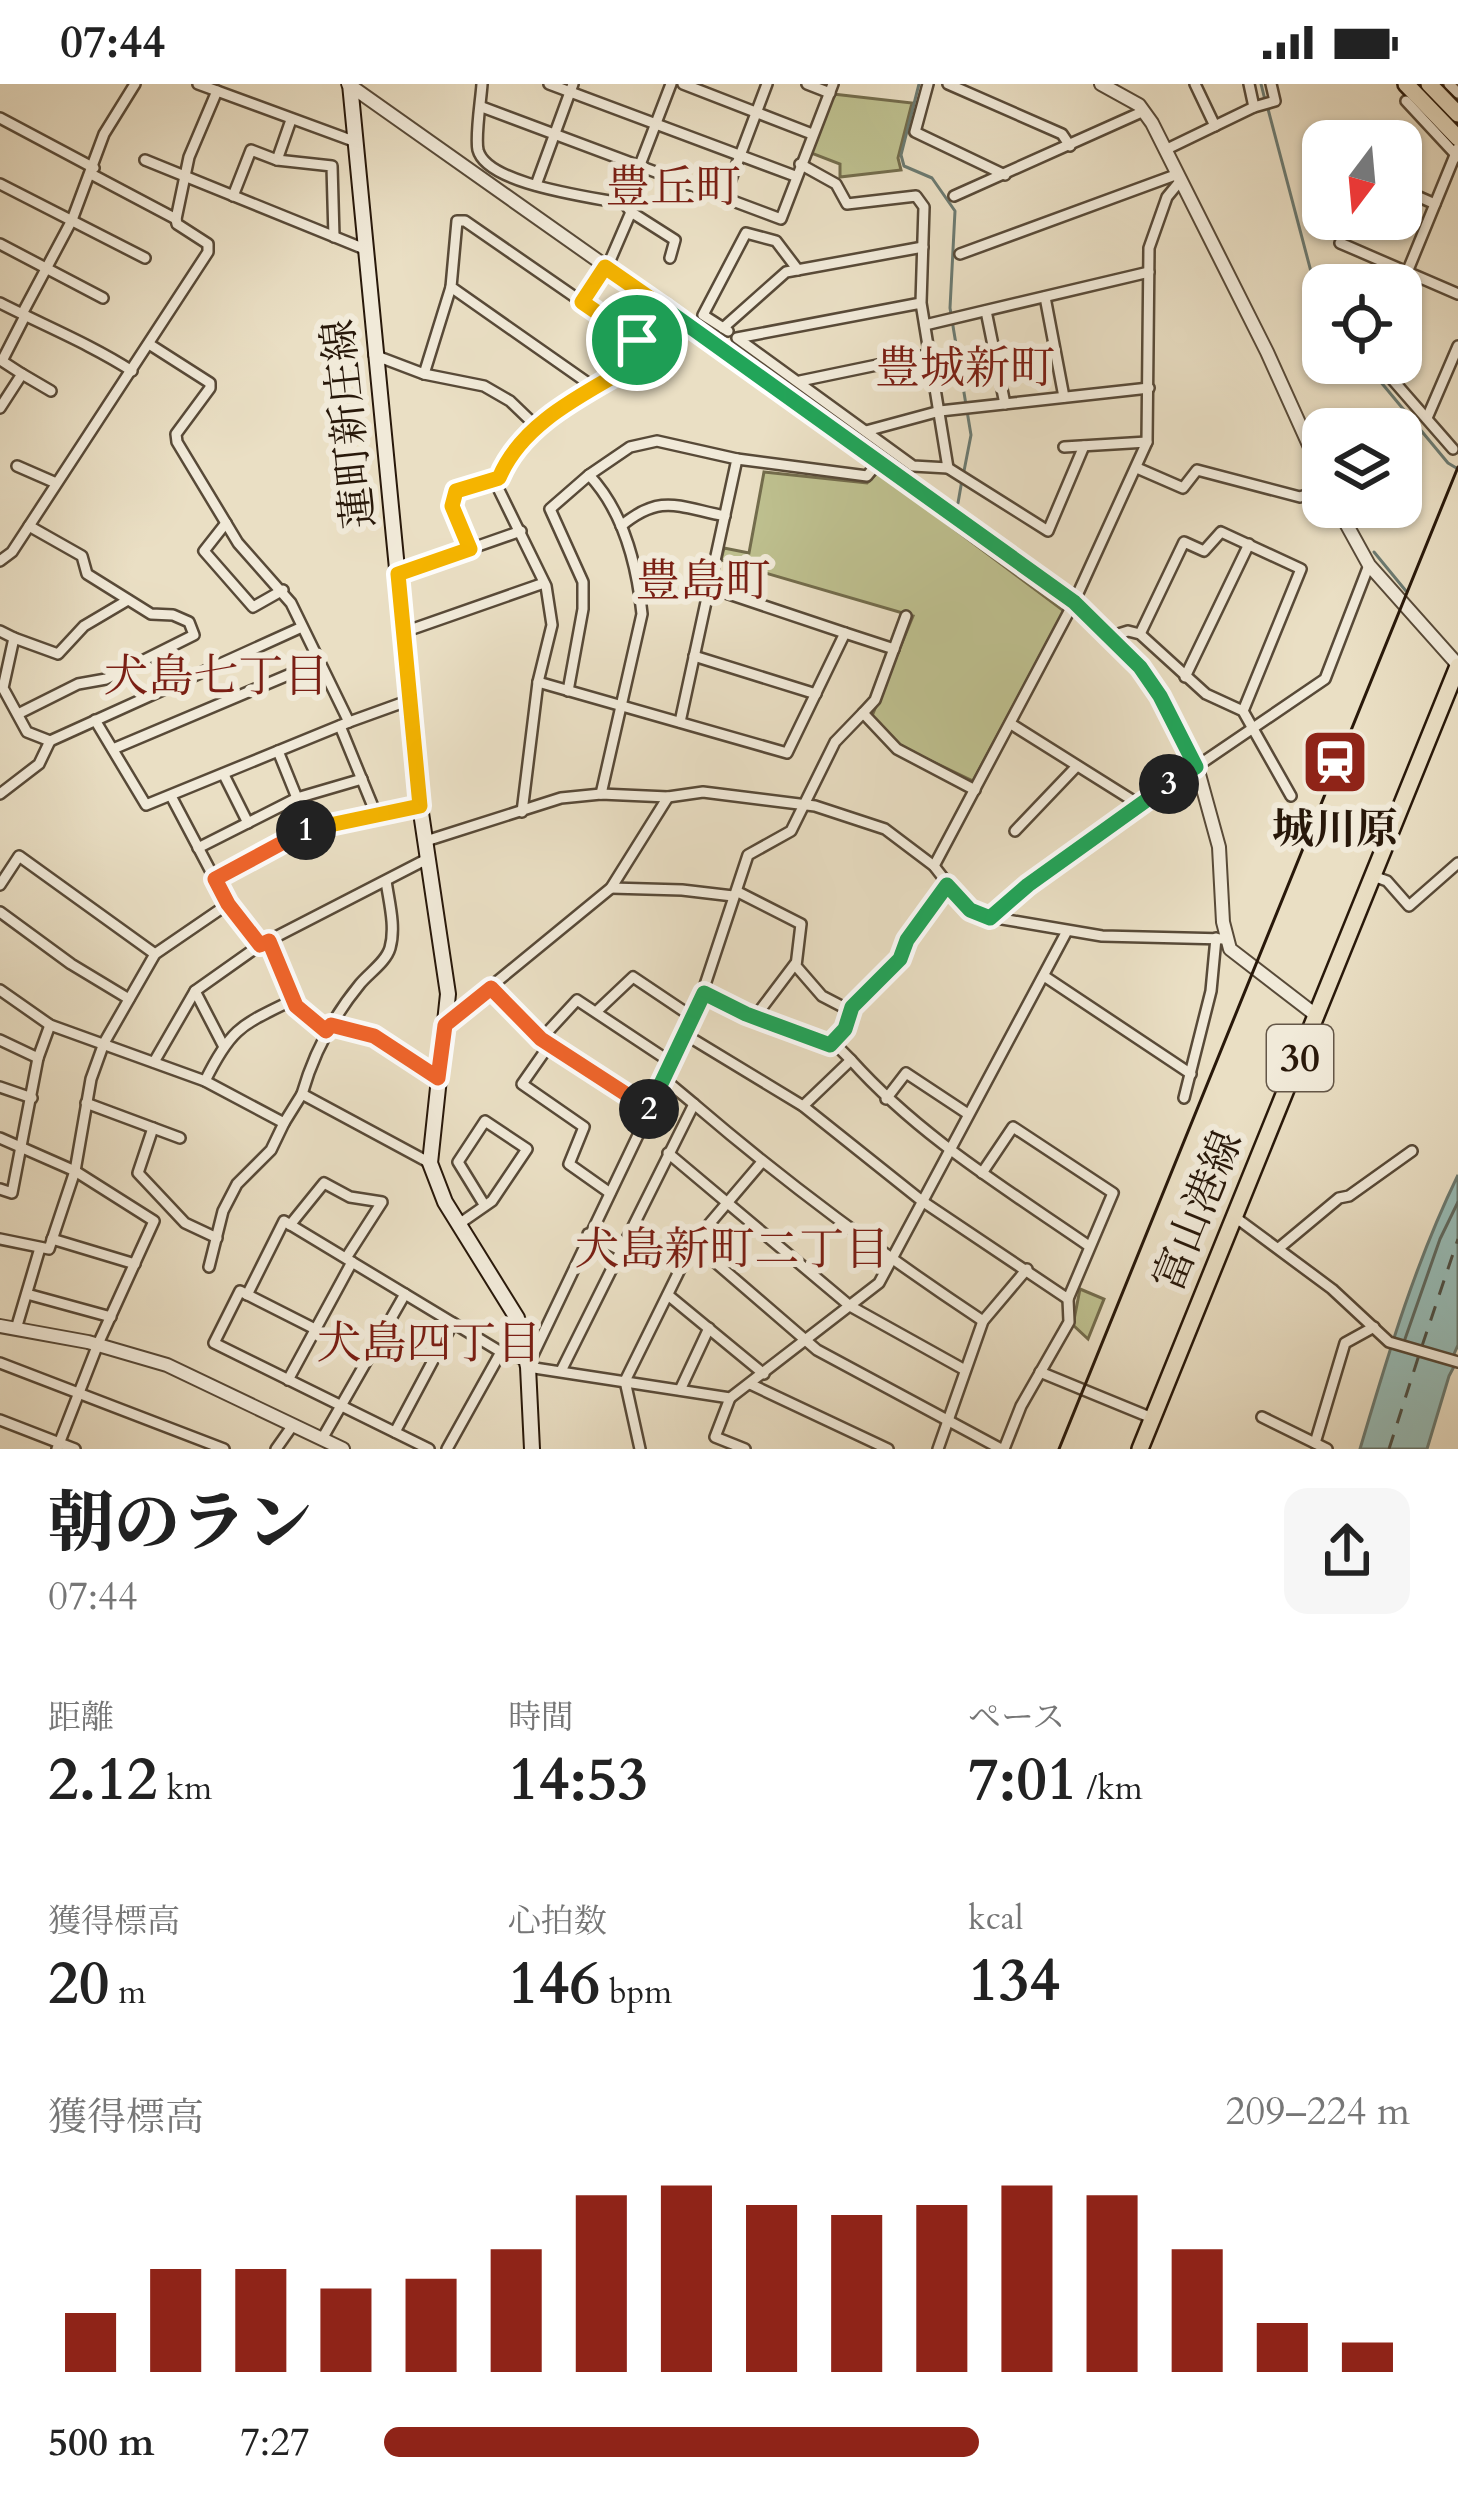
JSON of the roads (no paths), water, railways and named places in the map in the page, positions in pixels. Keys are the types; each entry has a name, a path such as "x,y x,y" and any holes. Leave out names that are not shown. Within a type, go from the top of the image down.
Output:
{"main road":[{"name":"蓮町新庄線","path":"350,84 420,806 448,994 430,1163"},
{"path":"1429,84 1458,114"},
{"path":"1406,93 1457,149"},
{"name":"富山港線","path":"1140,1449 1458,665"},
{"path":"430,1163 436,1184 517,1318 528,1364 532,1449"}],"street":[{"path":"51,392 2,361 72,220 104,134 135,84"},
{"path":"198,84 358,143"},
{"path":"350,84 880,460 1074,602 1112,636 1160,696 1196,767 1220,848 1221,939 1184,1097"},
{"path":"464,84 482,86 477,147 482,157 515,181 628,208 675,240 670,258"},
{"path":"550,84 572,88 795,176"},
{"path":"582,302 605,267 671,84"},
{"path":"683,84 812,134"},
{"path":"724,198 767,84"},
{"path":"482,107 781,219 831,88 807,84"},
{"path":"928,84 915,132 1005,175"},
{"path":"948,84 1062,134 1070,146"},
{"path":"982,99 988,84"},
{"path":"1101,84 1144,111 1302,432"},
{"path":"1195,84 1216,125"},
{"path":"1249,84 1254,106"},
{"path":"1165,150 1254,106 1275,101 1271,84"},
{"path":"1449,84 1458,94"},
{"path":"536,185 572,88"},
{"path":"176,219 184,177 217,92"},
{"path":"954,196 1144,111"},
{"path":"0,118 176,219 208,244 208,252 132,371 12,552 0,561"},
{"path":"277,160 291,120"},
{"path":"1410,264 1457,149"},
{"path":"233,196 251,151 277,160 332,166 334,237"},
{"path":"146,160 367,250"},
{"path":"800,164 836,184 847,204 916,196 924,207 921,303 948,468"},
{"path":"961,254 1180,177"},
{"path":"934,866 1074,602 1148,442 1149,272 1155,227 1180,177"},
{"path":"0,184 145,258"},
{"path":"1422,198 1435,204"},
{"path":"424,374 451,286 457,221 465,221 637,340 644,353 640,361 536,426 506,460 499,478 498,488 544,583 552,625 538,682 522,812"},
{"path":"797,270 776,241 746,233 703,315 913,466 948,468 1048,531 1084,446"},
{"path":"1340,243 1389,264"},
{"path":"0,244 103,298"},
{"path":"723,328 786,272 922,248"},
{"path":"925,325 1149,272"},
{"path":"1422,279 1458,295"},
{"path":"451,286 595,388"},
{"path":"1046,297 1064,398"},
{"path":"0,303 66,338 89,343 132,371"},
{"path":"737,338 921,303"},
{"path":"986,311 1005,404"},
{"path":"149,344 210,383 176,434 177,442 238,543 283,590 345,724 376,814"},
{"path":"1427,418 1458,346"},
{"path":"798,381 930,354"},
{"path":"374,355 424,374 484,386 510,401 536,426"},
{"path":"0,408 22,374"},
{"path":"1397,384 1453,449"},
{"path":"866,431 940,411 1149,388"},
{"path":"568,691 584,609 583,582 550,509 590,475 630,447 657,441 737,459 867,476 880,460"},
{"path":"1064,447 1148,442"},
{"path":"680,722 737,459"},
{"path":"17,466 56,483"},
{"path":"1137,468 1184,488 1197,470 1302,496"},
{"path":"590,475 605,492 621,526 639,584 642,614 601,794"},
{"path":"470,549 452,506 456,491 499,478"},
{"path":"621,526 655,504 725,516"},
{"path":"226,523 204,551 253,607 283,590"},
{"path":"17,714 78,684 106,679 194,635 189,622 152,614 128,601 87,574 82,556 29,526"},
{"path":"1349,528 1369,565 1458,665"},
{"path":"398,574 521,531"},
{"path":"1140,634 1184,542 1204,551 1221,532 1301,569 1243,711"},
{"path":"1185,677 1249,544"},
{"path":"990,918 1140,805 1325,679 1369,565"},
{"path":"404,632 544,583"},
{"path":"709,587 895,649"},
{"path":"0,632 58,654 84,626 128,601"},
{"path":"528,1364 694,1018 748,855 791,831 835,742 875,700 907,616"},
{"path":"0,794 39,764 50,741 302,628"},
{"path":"1112,636 1128,631 1140,634 1206,694 1243,711 1291,796"},
{"path":"538,682 787,753 845,633"},
{"path":"14,638 1,689 28,732 50,741"},
{"path":"694,656 816,694"},
{"path":"113,749 319,662"},
{"path":"95,720 146,805 410,700"},
{"path":"862,713 897,749 975,790"},
{"path":"1011,724 1140,805"},
{"path":"278,751 297,798"},
{"path":"1015,832 1077,766"},
{"path":"224,775 248,823"},
{"path":"198,848 297,798 362,779"},
{"path":"426,841 561,798 601,794 668,797 703,793 803,804 885,829 934,866 970,910 990,918 1102,936 1221,939 1317,1016"},
{"path":"171,796 228,904 265,943 296,1006 329,1028 374,1036 438,1078"},
{"path":"445,1025 611,888 668,797"},
{"path":"215,879 308,829 420,806"},
{"path":"0,885 19,856 155,954"},
{"path":"154,1062 195,992 265,943 429,858"},
{"path":"1373,876 1387,881 1409,906 1458,863"},
{"path":"209,1267 224,1211 237,1184 271,1150 302,1094 312,1057 329,1028 389,953 393,929 386,881"},
{"path":"830,1045 845,1029 852,1007 900,959 907,940 947,885"},
{"path":"611,888 735,894 801,924 796,963 758,1019"},
{"path":"0,1239 49,1249 75,1171 86,1102 104,1043 155,954 228,904"},
{"path":"0,912 129,999"},
{"path":"745,1449 715,1436 730,1398 879,1282 1067,931"},
{"path":"796,963 822,996 852,1007"},
{"path":"1044,976 1191,1074"},
{"path":"596,1012 633,977 694,1018"},
{"path":"491,988 546,1042 649,1110"},
{"path":"0,990 50,1025 205,1081 284,1124"},
{"path":"195,992 223,1045"},
{"path":"704,993 830,1045 949,1151 1089,1246"},
{"path":"205,1081 236,1028 295,999"},
{"path":"610,1193 569,1164 584,1127 522,1084 577,1000 672,1064"},
{"path":"0,1189 11,1193 38,1058 50,1025"},
{"path":"686,1035 803,1106 922,1201 1068,1299"},
{"path":"0,1040 38,1058"},
{"path":"803,1106 851,1060"},
{"path":"886,1099 906,1073 968,1114"},
{"path":"664,1079 762,1162 891,1260 983,1322"},
{"path":"0,1087 32,1098"},
{"path":"302,1094 430,1163"},
{"path":"86,1102 180,1138"},
{"path":"561,1371 694,1104"},
{"path":"459,1224 485,1206 527,1149 485,1120 458,1162 485,1206"},
{"path":"693,1244 817,1350 1003,1449 1021,1406 1069,1322 1068,1299 1113,1193 1013,1127 982,1173"},
{"path":"153,1128 138,1173 185,1222 217,1238"},
{"path":"0,1138 75,1171 154,1221 58,1446"},
{"path":"1279,1248 1339,1198 1349,1196 1412,1151"},
{"path":"668,1153 850,1306 965,1370"},
{"path":"640,1449 625,1382 693,1244 762,1162"},
{"path":"289,1380 382,1202 350,1197 324,1183 290,1225"},
{"path":"1234,1216 1389,1342 1458,1362"},
{"path":"247,1295 284,1221 528,1364 730,1398"},
{"path":"588,1234 620,1250"},
{"path":"52,1239 135,1264"},
{"path":"16,1329 40,1248"},
{"path":"938,1449 983,1322 1027,1269"},
{"path":"315,1329 240,1291 214,1343 429,1449"},
{"path":"26,1294 111,1317"},
{"path":"322,1439 404,1294"},
{"path":"668,1295 764,1374"},
{"path":"395,1432 453,1323"},
{"path":"0,1327 98,1344 167,1365 343,1449"},
{"path":"1315,1443 1345,1343 1374,1327"},
{"path":"680,1390 709,1328"},
{"path":"447,1449 501,1352"},
{"path":"0,1363 224,1449"},
{"path":"1040,1372 1152,1418"},
{"path":"750,1384 889,1449"},
{"path":"1262,1417 1327,1449"},
{"path":"0,1420 75,1449"},
{"path":"276,1449 292,1425"}],"water":[{"path":"1458,1175 1458,1345 1454,1354 1458,1359 1427,1449 1360,1449 1415,1276"}],"waterway":[{"path":"919,84 901,155 904,166 932,178 955,211 950,308 971,435 964,471"},
{"path":"1261,84 1265,100"},
{"path":"1268,109 1309,264"},
{"path":"1382,384 1458,469"},
{"path":"958,503 962,480"},
{"path":"1374,552 1406,591"}],"tram line":[{"path":"1059,1449 1458,467"}],"place":[{"name":"城川原","path":"1335,762"}],"district":[{"name":"豊丘町","path":"673,187"},
{"name":"豊城新町","path":"965,368"},
{"name":"豊島町","path":"703,581"},
{"name":"犬島七丁目","path":"216,676"},
{"name":"犬島新町二丁目","path":"732,1249"},
{"name":"犬島四丁目","path":"429,1343"}]}
